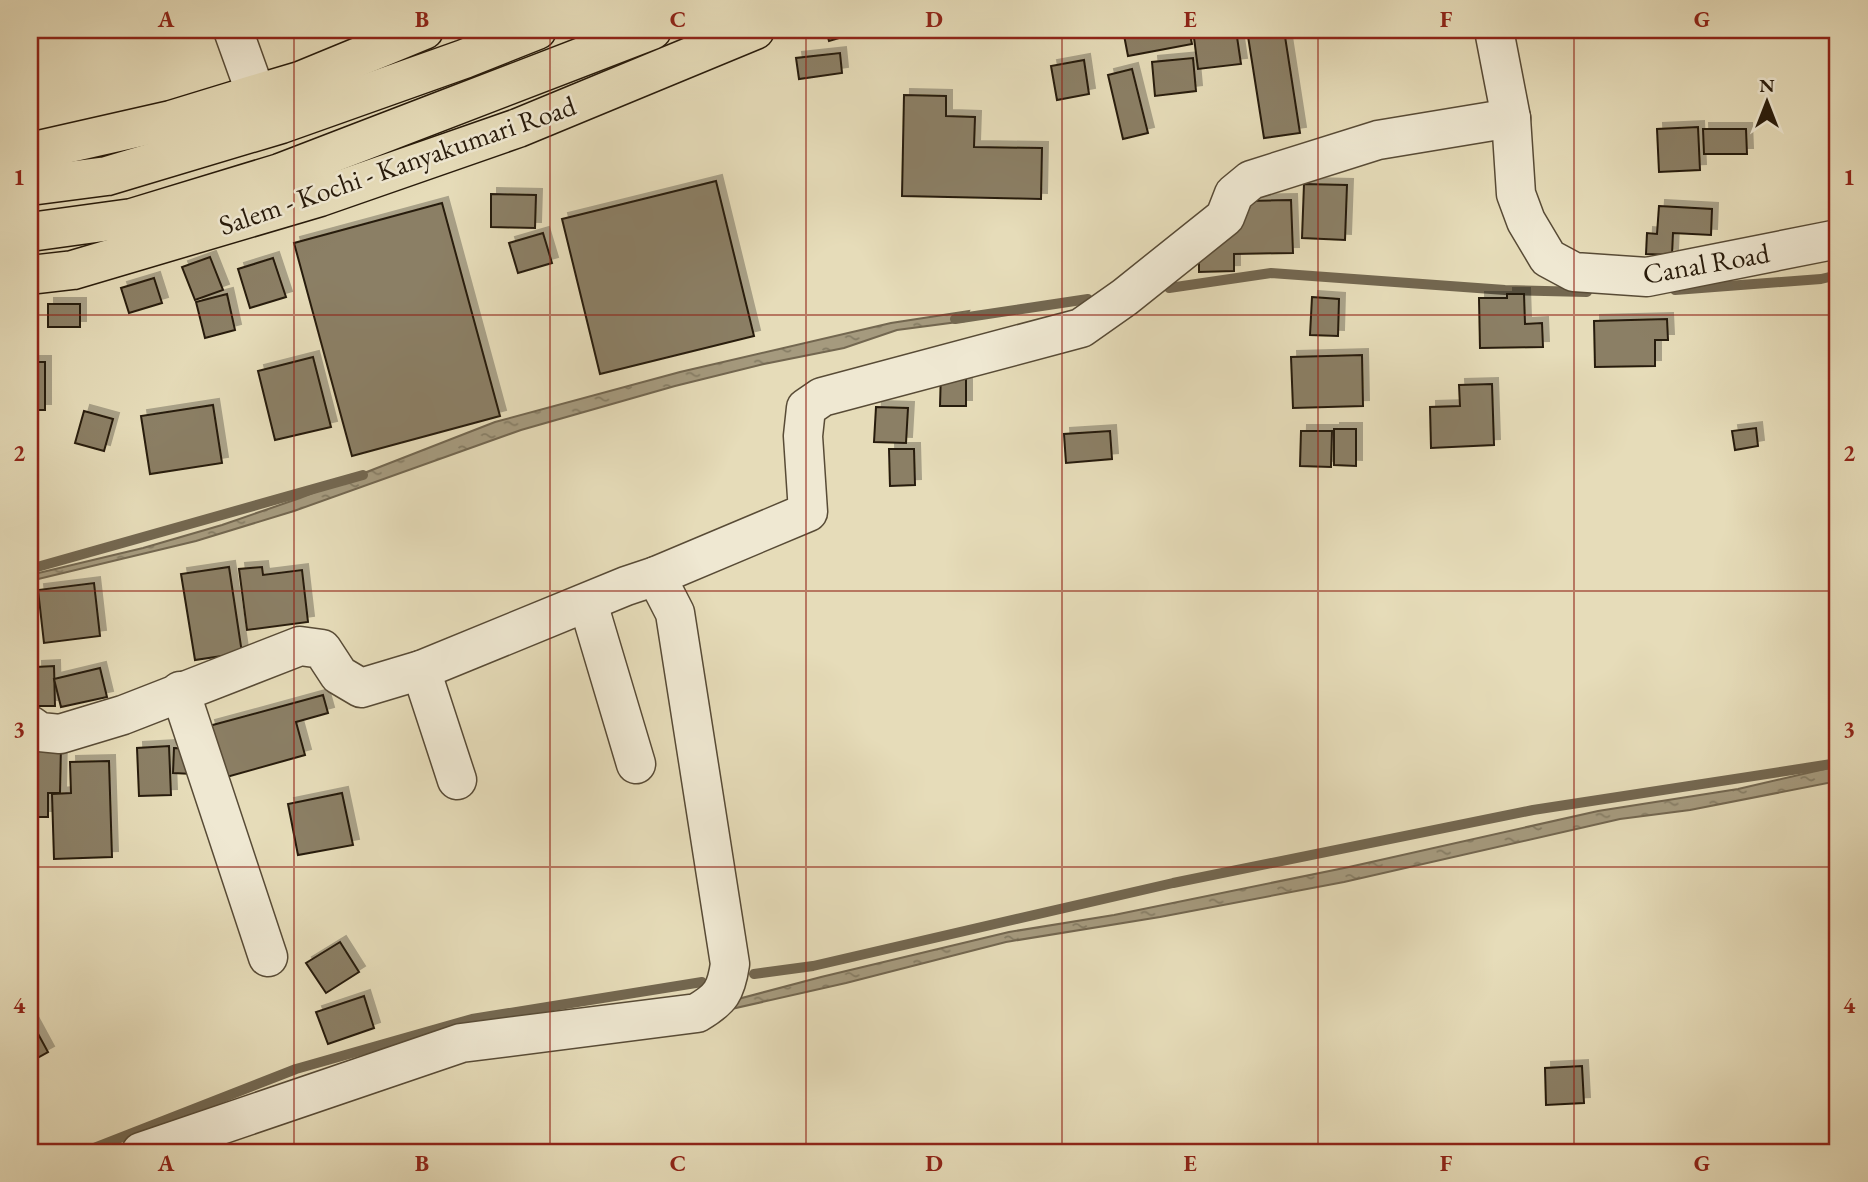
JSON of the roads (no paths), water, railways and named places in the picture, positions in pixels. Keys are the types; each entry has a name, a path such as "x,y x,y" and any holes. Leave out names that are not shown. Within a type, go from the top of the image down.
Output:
{"highway":[{"path":"30,152 171,120 257,94 300,80 424,30"},
{"path":"30,186 107,176 281,124 537,30"},
{"path":"30,232 132,218 280,173 652,30"},
{"name":"Salem - Kochi - Kanyakumari Road","path":"30,275 73,270 320,197 518,128 755,30"}],"street":[{"path":"233,30 257,94"},
{"path":"30,725 40,732 60,734 123,715 300,646 322,649 339,675 361,688 421,670 808,512 803,436 806,408 822,397 1081,328 1125,297 1225,217 1234,194 1251,180 1378,140 1511,118 1494,30"},
{"name":"Canal Road","path":"1511,118 1516,194 1526,221 1548,258 1574,272 1647,277 1838,239"},
{"path":"141,1152 461,1043 697,1013 714,1003 727,986 730,964 675,613 656,576"},
{"path":"588,603 636,764"},
{"path":"421,670 457,780"},
{"path":"180,691 268,957"}],"water":[{"path":"969,311 965,321 897,330 844,348 675,386 521,430 294,511 196,541 30,581 30,575 143,548 222,525 300,498 495,422 680,372 891,323"},
{"path":"1838,766 1838,781 1690,810 1620,819 1344,882 1160,917 1006,942 846,983 705,1015 723,1003 1009,932 1114,915 1349,867 1598,811 1738,789"}],"waterway":[{"path":"1169,288 1271,273 1505,290 1587,292"},
{"path":"1675,290 1821,279 1838,275"},
{"path":"955,319 1088,299"},
{"path":"30,569 363,475"},
{"path":"754,974 813,966 1173,883 1533,810 1838,763"},
{"path":"84,1152 296,1069 472,1019 702,982"}]}
